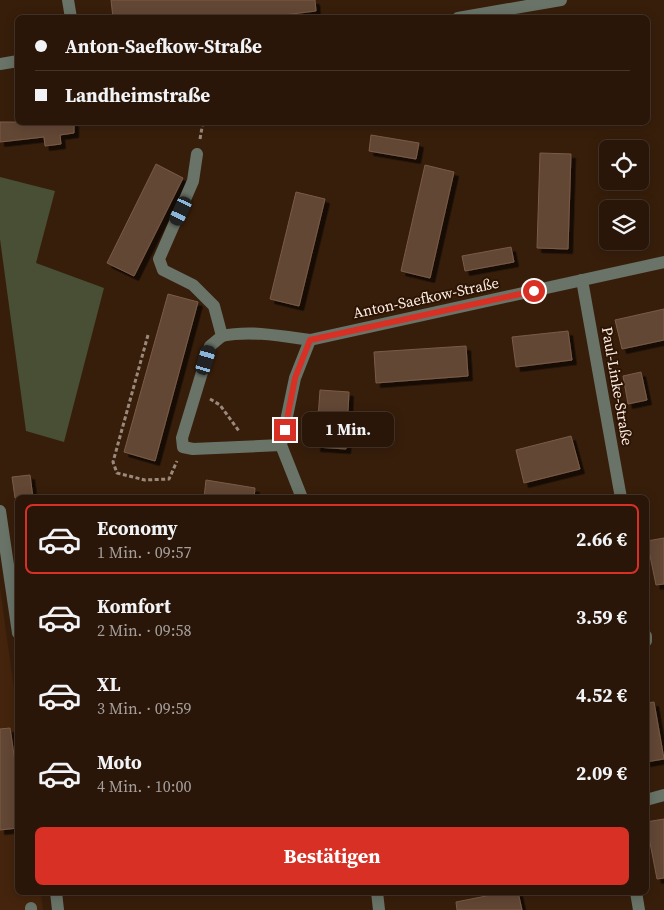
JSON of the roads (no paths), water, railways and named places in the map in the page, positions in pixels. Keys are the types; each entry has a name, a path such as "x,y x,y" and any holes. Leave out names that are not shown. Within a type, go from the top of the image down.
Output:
{"street":[{"path":"68,0 70,15"},
{"path":"475,15 561,0"},
{"path":"0,64 15,62"},
{"path":"197,154 193,181 159,258 163,270 193,285 214,306 222,336 210,346 182,438 183,447 193,449 281,445"},
{"name":"Anton-Saefkow-Straße","path":"222,336 231,334 276,336 310,340 664,262"},
{"name":"Paul-Linke-Straße","path":"582,280 620,495"},
{"path":"301,495 281,445 295,378 310,340"},
{"path":"0,511 15,612"},
{"path":"649,799 664,795"},
{"path":"56,895 58,910"},
{"path":"378,895 380,910"},
{"path":"636,895 639,910"}]}
